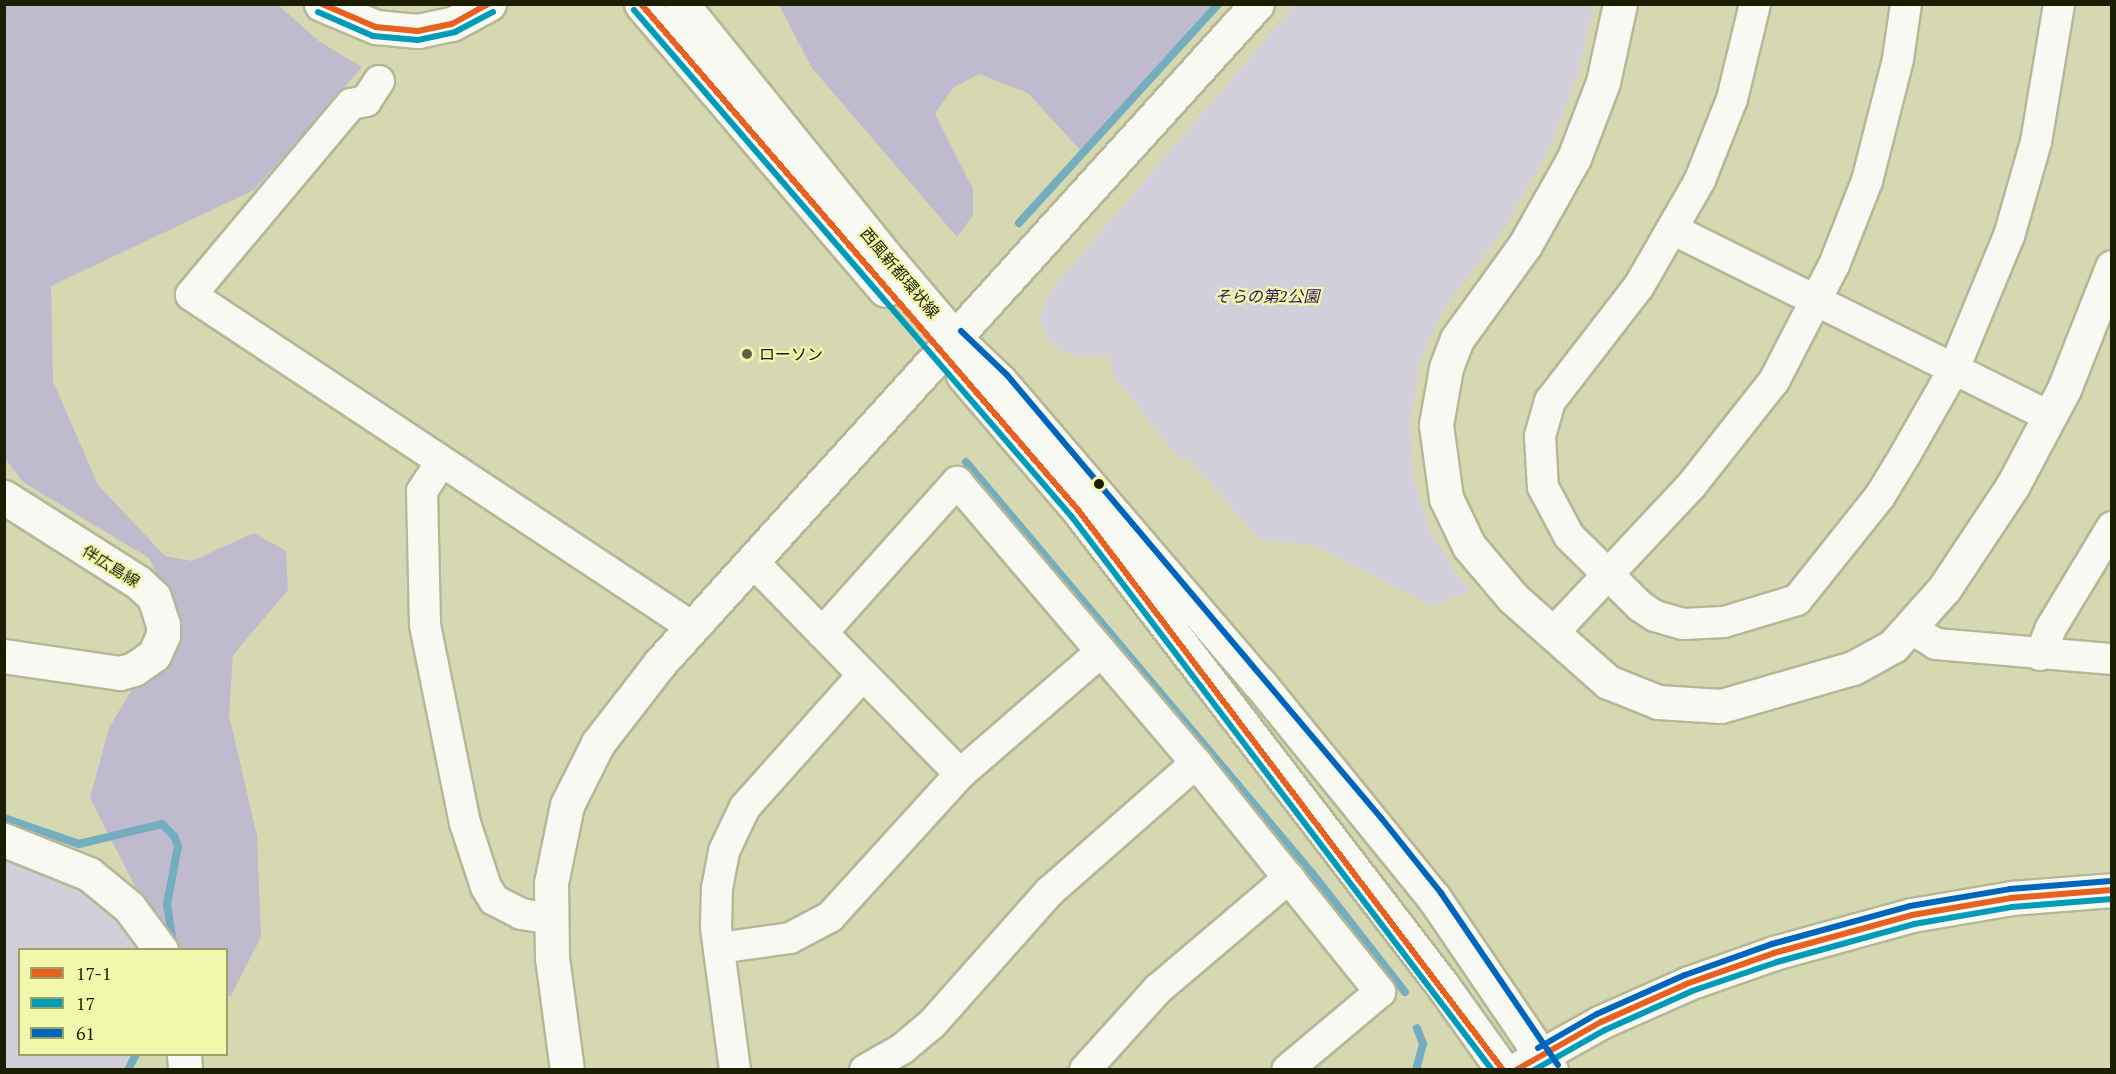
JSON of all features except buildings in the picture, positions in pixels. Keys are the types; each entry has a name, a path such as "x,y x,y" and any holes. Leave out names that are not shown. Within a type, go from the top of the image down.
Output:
{"street":[{"path":"321,4 366,24 408,32 452,24 489,4"},
{"name":"西風新都環状線","path":"641,4 949,345 1000,381 1260,684 1434,898 1536,1065"},
{"name":"西風新都環状線","path":"682,4 744,77 808,165 1079,511 1443,986 1503,1070"},
{"path":"567,1070 551,919 555,851 580,773 626,704 692,627 1257,4"},
{"path":"1620,4 1603,82 1574,158 1525,244 1457,339 1446,368 1436,425 1446,498 1469,546 1485,569 1552,634 1608,682 1644,698 1688,706 1738,702 1853,668 1882,654 1912,629 1994,516 2051,417 2112,267"},
{"path":"1755,4 1729,108 1700,180 1674,230 1623,308 1561,382 1550,401 1542,428 1539,454 1548,504 1569,536 1609,576 1655,616 1683,624 1724,622 1797,600 1880,496 1953,371 1993,281 2024,189 2041,119 2059,4"},
{"path":"1552,634 1609,576 1691,486 1774,381 1817,301 1869,171 1898,59 1906,4"},
{"path":"379,81 366,101 351,104 191,295 692,627"},
{"path":"1674,230 1953,371 2051,417"},
{"path":"441,462 422,491 425,625 465,823 486,887 494,900 521,914 551,919"},
{"path":"822,633 957,482 1196,763 1380,992 1287,1070"},
{"name":"伴広島線","path":"4,497 20,510 138,582 154,597 163,624 163,635 154,654 134,669 120,673 4,656"},
{"path":"2040,655 2051,628 2112,527"},
{"path":"752,561 960,774"},
{"path":"1912,629 1936,644 2040,655 2112,659"},
{"path":"719,948 790,938 830,917 960,774 1101,652"},
{"path":"735,1070 719,948 717,888 724,851 737,820 758,791 864,675"},
{"path":"873,1068 932,1025 1049,892 1196,763"},
{"path":"4,840 89,874 129,907 160,948"},
{"path":"1085,1070 1158,989 1289,878"},
{"path":"1536,1065 1600,1022 1689,983 1774,953 1912,915 2011,898 2112,890"}],"green space":[{"name":"そらの第2公園","path":"1295,5 1594,5 1578,74 1551,146 1506,226 1442,312 1420,363 1410,425 1414,481 1431,532 1456,574 1470,590 1433,607 1311,544 1260,540 1187,457 1181,461 1113,375 1110,355 1081,357 1060,351 1042,331 1041,312 1052,289"},
{"path":"4,854 94,894 148,948 18,948 18,1056 131,1056 123,1069 5,1069"}],"shaded area":[{"path":"5,5 278,5 320,42 362,67 254,190 51,286 53,381 98,485 165,556 192,561 254,533 286,551 288,590 233,655 229,715 257,836 261,937 231,996 228,996 228,948 166,948 90,798 109,728 176,615 149,558 23,482 5,458"},
{"path":"779,5 1212,5 1080,150 1028,93 979,74 953,88 935,114 973,189 973,215 957,237 812,68"}],"waterway":[{"path":"1019,223 1218,4"},
{"path":"966,462 1312,873 1405,992"},
{"path":"4,818 79,844 162,824 174,836 178,846 167,904 173,944"},
{"path":"1416,1070 1423,1044 1417,1028"},
{"path":"128,1070 135,1056"}],"transit line":[{"name":"17-1","path":"322,4 376,27 418,31 452,24 488,4"},
{"name":"17-1","path":"641,4 1079,511 1503,1070"},
{"name":"17","path":"634,10 1072,517 1492,1070"},
{"name":"17","path":"318,12 373,36 418,40 455,32 493,12"},
{"name":"61","path":"961,331 1007,375 1382,819 1441,893 1558,1065"},
{"name":"61","path":"1538,1048 1597,1014 1685,975 1772,944 1910,906 2010,889 2111,881"},
{"name":"17-1","path":"1516,1070 1601,1022 1689,983 1774,953 1912,915 2011,898 2112,890"},
{"name":"17","path":"1534,1070 1605,1030 1692,991 1777,962 1914,924 2012,907 2112,899"}],"place":[{"name":"ローソン","path":"747,354"}]}
